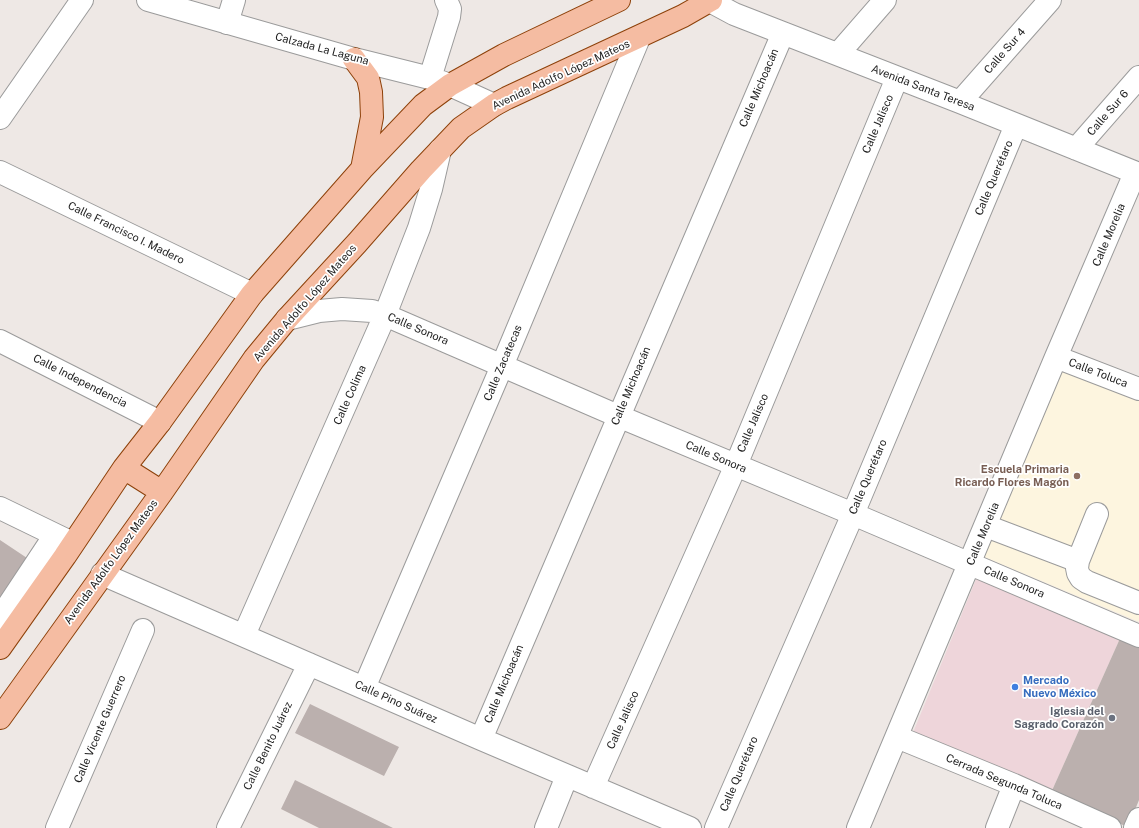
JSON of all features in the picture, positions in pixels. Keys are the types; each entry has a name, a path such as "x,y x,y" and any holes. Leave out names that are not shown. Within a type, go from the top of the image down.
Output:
{"main road":[{"path":"0,648 5,622 60,545 160,422 252,294 362,168 423,106 450,85 504,55 619,0"},
{"name":"Avenida Adolfo López Mateos","path":"0,718 162,492 254,359 287,319 357,243 421,170 461,128 494,105 639,38 684,16 709,0"},
{"path":"354,59 368,78 371,92 372,117 362,168"},
{"path":"124,468 162,492"}],"street":[{"path":"0,118 82,0"},
{"path":"227,23 234,0"},
{"path":"430,78 450,17 450,9 446,0"},
{"name":"Avenida Santa Teresa","path":"709,0 734,14 960,102 1137,174"},
{"path":"838,54 885,0"},
{"name":"Calle Sur 4","path":"960,102 1050,0"},
{"name":"Calzada La Laguna","path":"157,1 227,23 354,59 430,78 450,85 494,105"},
{"name":"Calle Michoacán","path":"481,739 783,33"},
{"name":"Calle Zacatecas","path":"364,688 502,366 639,38"},
{"name":"Calle Sur 6","path":"1076,149 1139,77"},
{"name":"Calle Jalisco","path":"593,787 736,465 897,78"},
{"name":"Calle Querétaro","path":"716,828 853,514 1016,125"},
{"name":"Calle Colima","path":"244,635 385,315 421,221 431,189 440,150"},
{"name":"Calle Francisco I. Madero","path":"0,172 252,294"},
{"name":"Calle Morelia","path":"858,828 1056,357 1137,174"},
{"name":"Calle Sonora","path":"287,319 318,311 342,309 372,311 385,315 618,416 1139,636"},
{"name":"Calle Independencia","path":"0,341 160,422"},
{"name":"Calle Toluca","path":"1056,357 1139,389"},
{"path":"0,508 60,545"},
{"path":"1097,514 1078,561 1077,568 1080,578 1139,603"},
{"path":"0,524 60,545"},
{"path":"986,526 1078,561"},
{"name":"Calle Pino Suárez","path":"102,574 690,828"},
{"name":"Calle Vicente Guerrero","path":"57,828 143,630"},
{"name":"Calle Benito Juárez","path":"228,828 309,664"},
{"name":"Cerrada Segunda Toluca","path":"897,737 1110,828"},
{"path":"546,828 567,776"},
{"path":"997,828 1014,786"},
{"path":"1135,828 1139,819"}],"shaded area":[{"name":"Escuela Primaria Ricardo Flores Magón","path":"1060,365 1139,395 1139,622 982,556"},
{"name":"Mercado Nuevo México","path":"979,572 1122,634 1050,795 910,740"}],"building":[{"path":"0,540 30,560 0,602"},
{"name":"Iglesia del Sagrado Corazón","path":"1122,634 1139,641 1139,800 1128,827 1050,795"},
{"path":"310,704 399,747 384,776 295,733"},
{"path":"295,780 393,828 319,828 281,809"}],"place":[{"name":"Escuela Primaria Ricardo Flores Magón","path":"1077,476"},
{"name":"Mercado Nuevo México","path":"1015,687"},
{"name":"Iglesia del Sagrado Corazón","path":"1112,718"}]}
